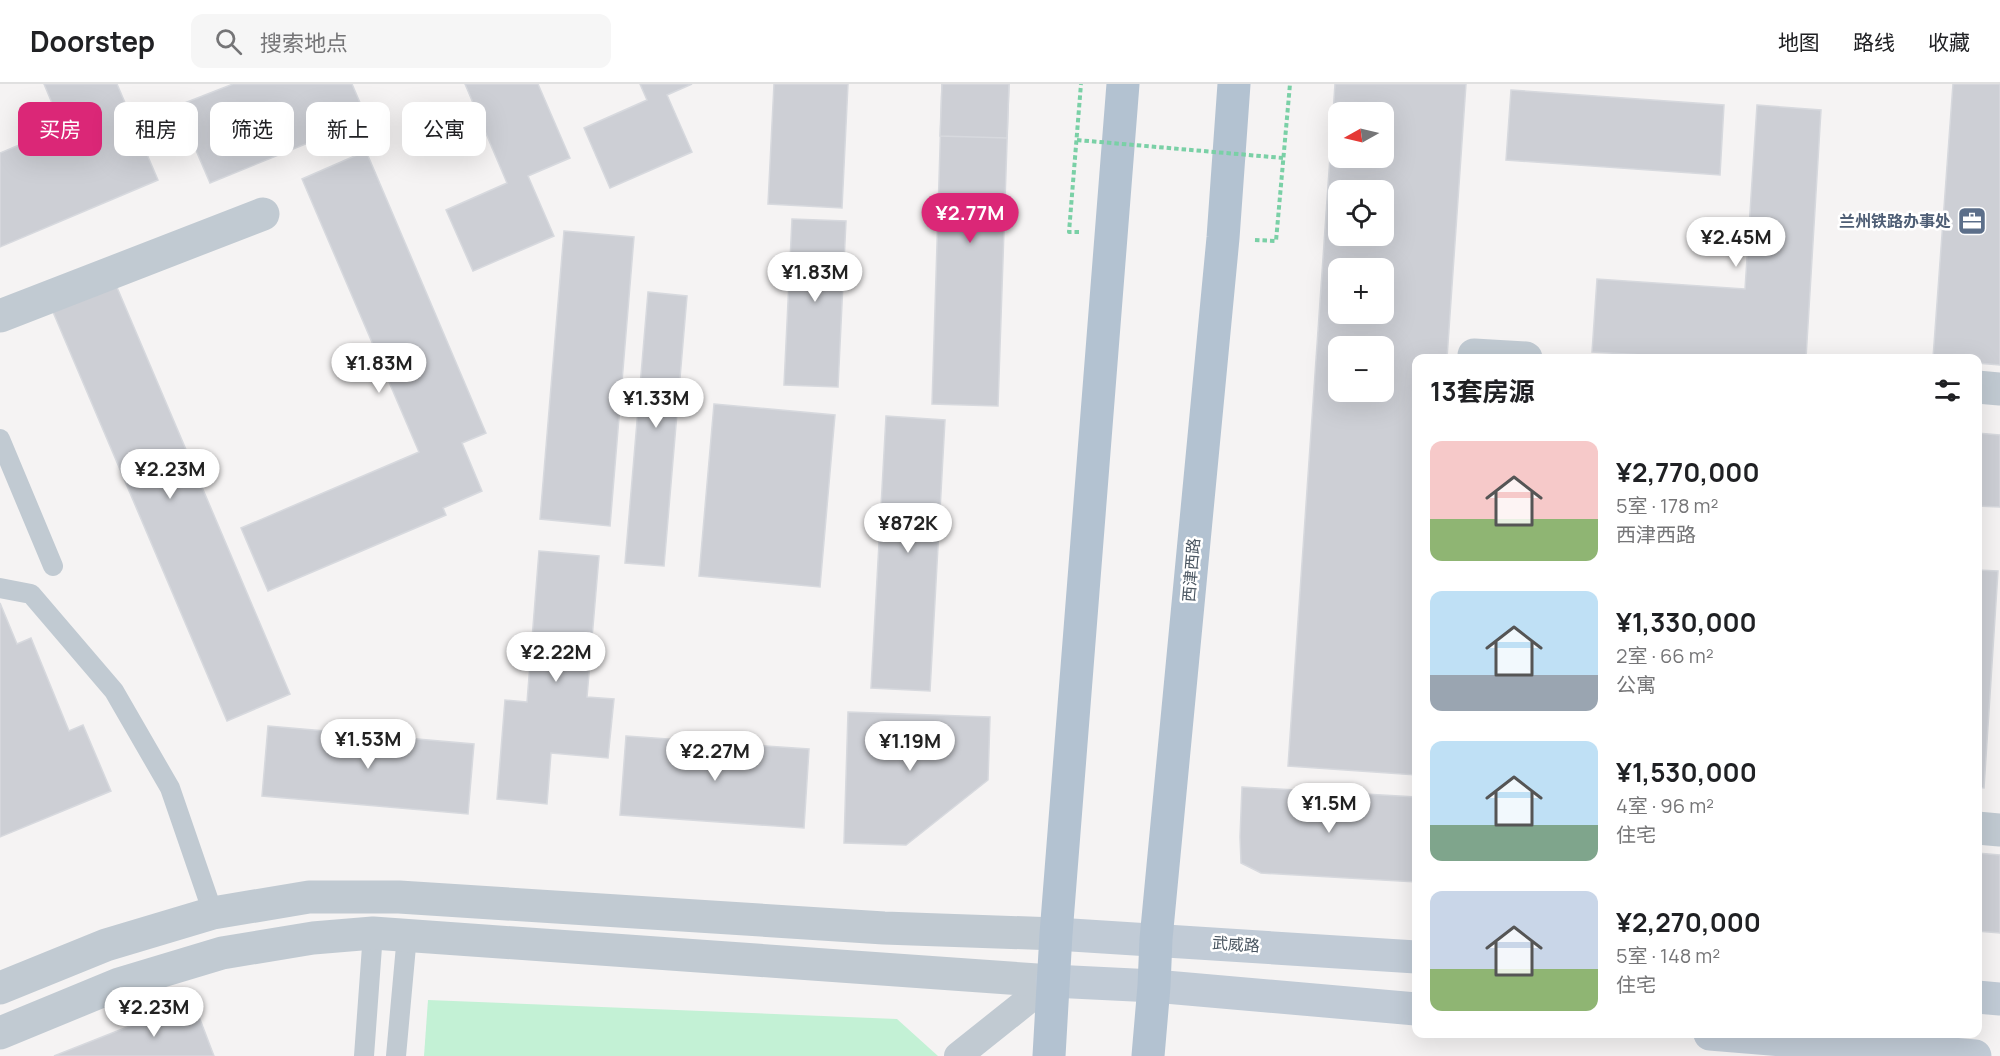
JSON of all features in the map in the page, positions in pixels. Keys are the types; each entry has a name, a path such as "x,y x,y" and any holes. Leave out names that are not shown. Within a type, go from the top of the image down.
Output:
{"main road":[{"path":"1049,1056 1052,981 1123,84"},
{"name":"西津西路","path":"1148,1056 1154,986 1155,939 1223,238 1234,84"},
{"name":"武威路","path":"1056,933 1412,957"},
{"path":"1052,981 1154,986 1412,1009"},
{"path":"1982,998 2000,999"},
{"path":"1758,1038 1975,1056"}],"street":[{"path":"0,316 263,214"},
{"path":"1982,387 2000,389"},
{"path":"1982,828 2000,830"},
{"path":"0,988 106,945 213,913 309,897 399,897 884,928 1056,933"},
{"path":"0,1033 119,984 222,953 313,938 373,933 1052,981"},
{"path":"958,1056 1052,981"}],"lane":[{"path":"0,439 53,566"},
{"path":"0,588 31,594 114,691 170,788 213,913"},
{"path":"364,1056 373,933"},
{"path":"396,1056 407,936"}],"path":[{"path":"1068,231 1081,84"},
{"path":"1276,241 1290,84"},
{"path":"1077,140 1284,158"}],"green space":[{"path":"428,1000 897,1019 938,1056 424,1056"}],"building":[{"path":"44,84 117,84 125,102 114,102 114,156 148,156 158,180 0,247 0,153 18,145 18,156 102,156 102,102 52,102"},
{"path":"233,84 352,84 360,102 306,102 306,144 294,149 294,102 210,102 210,156 276,156 210,183 198,155 198,102 187,102"},
{"path":"465,84 538,84 570,158 528,176 554,236 473,271 446,210 507,183 486,134 486,102 473,102"},
{"path":"640,84 692,84 667,95 692,152 610,188 584,128 647,100"},
{"path":"774,84 848,84 842,208 768,204"},
{"path":"942,84 1009,84 998,406 932,404"},
{"path":"942,84 1009,84 1007,138 940,136"},
{"path":"1335,84 1466,84 1447,354 1412,354 1412,775 1288,766 1328,186 1328,246 1394,246 1394,180 1328,180 1329,168 1394,168 1394,102 1334,102"},
{"name":"兰州铁路办事处","path":"1953,84 2000,84 2000,365 1982,363 1982,354 1933,354"},
{"path":"1511,90 1724,105 1720,175 1506,160"},
{"path":"1757,105 1821,110 1806,354 1592,352 1597,279 1745,289"},
{"path":"355,156 368,156 486,433 462,443 482,491 443,508 446,515 268,591 241,528 419,452 302,179"},
{"path":"792,219 846,221 838,387 784,385"},
{"path":"564,231 634,237 610,526 540,519"},
{"path":"113,278 290,694 227,721 50,305"},
{"path":"648,292 687,296 664,566 625,563"},
{"path":"714,404 835,415 820,587 699,576"},
{"path":"886,416 945,420 930,691 871,688"},
{"path":"1982,433 2000,435 2000,507 1982,506"},
{"path":"539,551 599,556 587,697 614,699 608,758 551,753 547,804 497,799 505,700 527,702"},
{"path":"1982,570 1998,571 1984,788 1982,788"},
{"path":"0,603 17,644 31,638 69,731 83,725 111,791 0,837"},
{"path":"848,712 990,717 988,780 906,845 844,843"},
{"path":"268,726 474,744 468,814 262,796"},
{"path":"626,736 809,749 804,828 620,815"},
{"path":"1242,787 1412,797 1412,882 1261,873 1241,863"},
{"path":"1982,853 2000,855 2000,933 1982,931"},
{"path":"193,1001 214,1056 54,1056"}],"place":[{"name":"兰州铁路办事处","path":"1972,221"}]}
